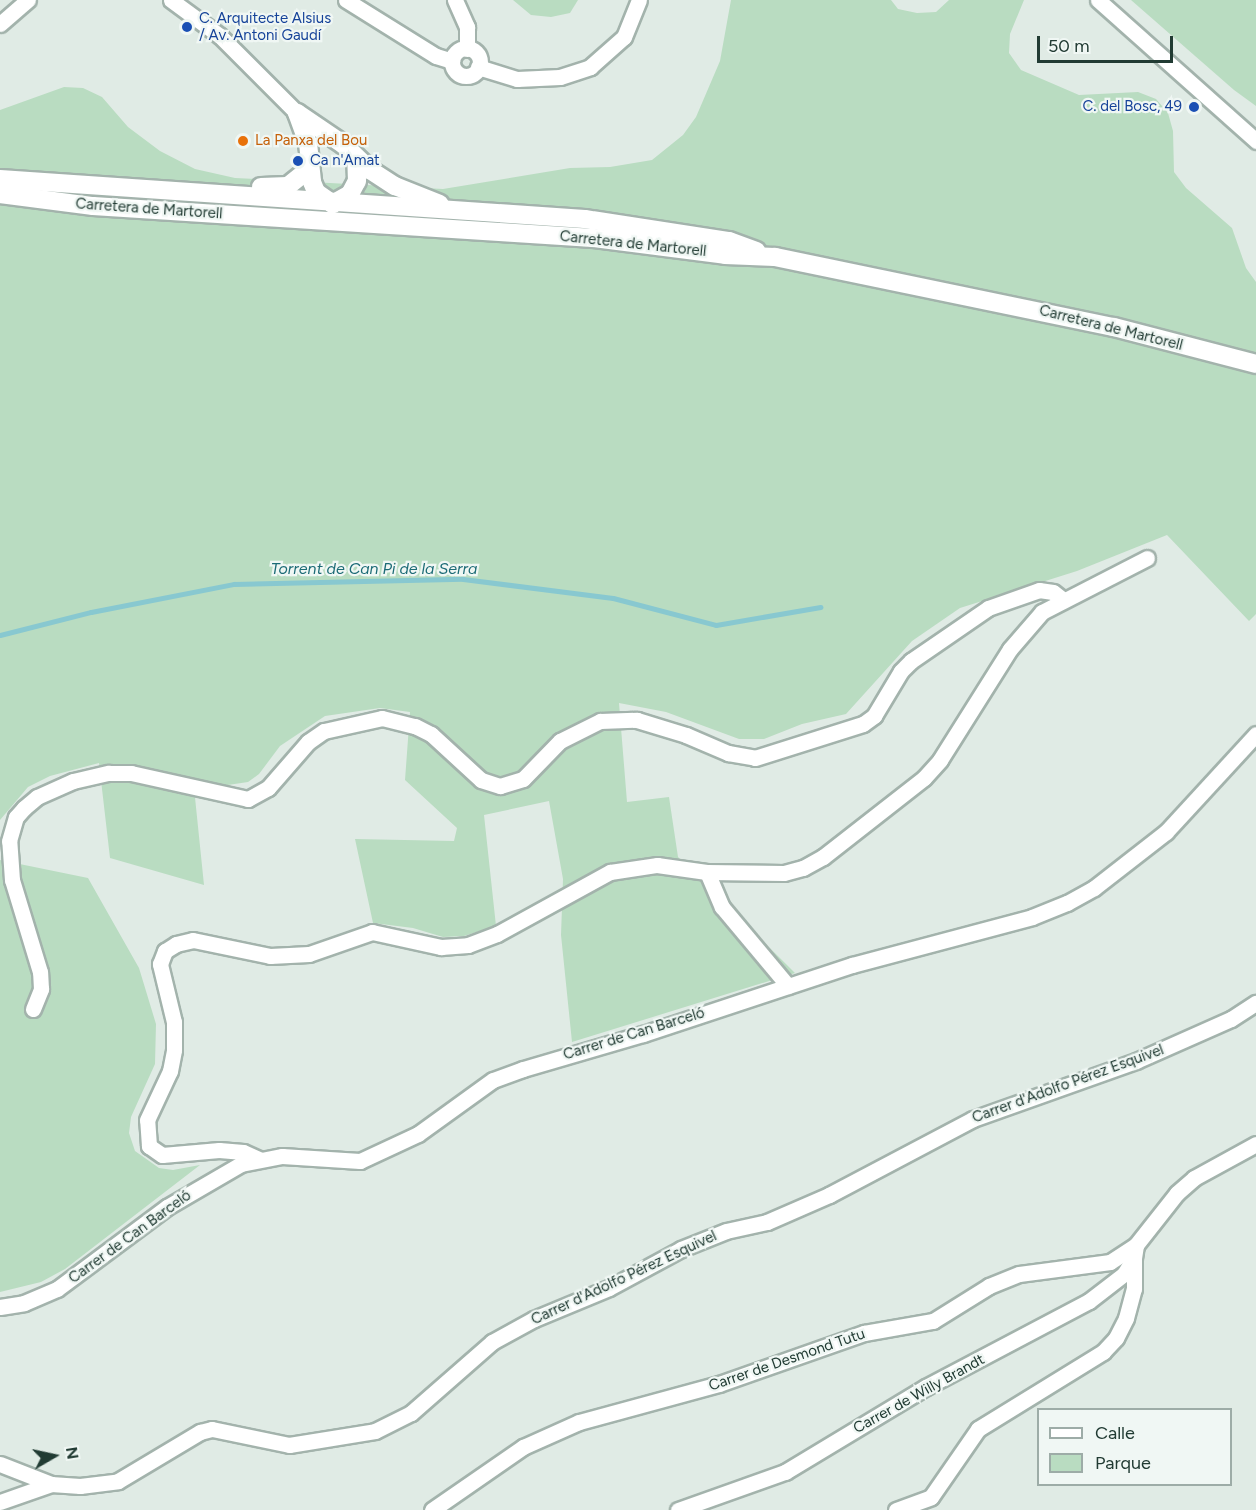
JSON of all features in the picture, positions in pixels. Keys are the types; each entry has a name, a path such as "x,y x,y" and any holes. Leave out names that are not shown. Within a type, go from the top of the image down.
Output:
{"main road":[{"path":"297,112 344,145 357,158 395,186 459,211"},
{"path":"297,112 316,192 349,214 387,225"},
{"path":"221,192 288,186 326,146 344,145"},
{"path":"277,218 332,204 350,194 357,181 357,158"},
{"path":"0,179 221,192 332,204 585,219 729,241 774,257"},
{"name":"Carretera de Martorell","path":"0,194 93,206 593,238 725,255 774,257 1103,325 1256,364"}],"street":[{"path":"0,24 28,0"},
{"path":"171,0 220,36 297,112"},
{"path":"346,0 436,56 452,61"},
{"path":"455,0 467,27 467,49"},
{"path":"467,49 456,53 452,61 455,70 464,76 478,67 517,79 560,77 590,67 624,37 639,0"},
{"path":"1098,0 1256,141"},
{"path":"467,49 477,56 478,67"},
{"path":"259,1160 243,1152 219,1150 162,1155 149,1146 147,1120 170,1071 174,1050 174,1022 160,964 170,947 193,940 270,957 294,957 372,932 433,946 468,945 497,934 583,884 622,868 657,865 707,872 792,872 839,845 924,778 940,760 1028,624 1062,599 1147,558"},
{"path":"33,1009 41,989 40,972 12,880 9,841 16,817 24,808 38,797 73,781 109,773 131,773 248,799 268,788 308,742 324,731 382,718 399,720 431,734 482,780 500,786 523,778 560,741 600,722 637,720 686,735 728,753 755,758 863,724 874,716 906,666 988,608 1039,590 1053,592 1062,599"},
{"name":"Carrer de Can Barceló","path":"0,1307 24,1303 57,1289 167,1207 222,1172 259,1160 282,1156 360,1161 418,1134 493,1080 788,986 1032,917 1067,903 1094,888 1166,832 1256,734"},
{"path":"707,872 722,908 788,986"},
{"name":"Carrer d'Adolfo Pérez Esquivel","path":"0,1464 51,1484 80,1486 118,1481 200,1431 212,1429 271,1442 309,1444 396,1423 430,1399 492,1342 534,1319 609,1288 681,1249 726,1231 766,1222 829,1195 973,1119 1136,1061 1231,1019 1256,1004"},
{"name":"Carrer de Desmond Tutu","path":"432,1510 523,1447 579,1422 719,1384 864,1333 933,1321 1006,1278 1110,1262 1135,1251 1177,1193 1194,1178 1256,1144"},
{"path":"896,1510 931,1497 978,1429 1103,1352 1116,1338 1134,1289 1135,1251"},
{"name":"Carrer de Willy Brandt","path":"678,1510 784,1472 926,1387 1089,1301 1124,1274 1135,1251"},
{"path":"0,1502 51,1484"}],"green space":[{"path":"513,0 578,0 570,13 551,17 531,15"},
{"path":"731,0 891,0 898,9 917,13 936,12 949,0 1024,0 1010,34 1009,53 1021,70 1079,95 1138,92 1156,99 1168,113 1173,131 1174,172 1186,188 1232,228 1246,268 1256,282 1256,614 1249,621 1167,535 1077,571 960,608 912,641 846,714 802,724 764,739 739,739 666,712 619,703 627,802 669,797 678,857 795,973 572,1042 561,935 563,879 549,801 484,815 496,926 464,936 443,937 413,928 373,923 355,839 454,841 457,828 405,780 410,712 380,708 325,716 280,746 259,774 248,782 221,786 193,778 204,885 110,858 99,763 50,776 28,787 0,820 0,110 64,87 83,88 102,97 128,127 160,151 195,169 235,178 443,189 570,168 610,167 652,160 683,135 696,117 720,61"},
{"path":"1131,0 1256,0 1256,106 1234,90"},
{"path":"0,860 88,878 139,968 156,1024 155,1064 131,1117 129,1133 135,1151 159,1168 173,1170 200,1165 65,1269 41,1282 0,1292"}],"waterway":[{"name":"Torrent de Can Pi de la Serra","path":"0,635 91,612 234,584 463,579 613,598 716,625 820,607"}],"place":[{"name":"C. Arquitecte Alsius / Av. Antoni Gaudí","path":"187,27"},
{"name":"C. del Bosc, 49","path":"1194,107"},
{"name":"La Panxa del Bou","path":"243,141"},
{"name":"Ca n'Amat","path":"298,161"}]}
